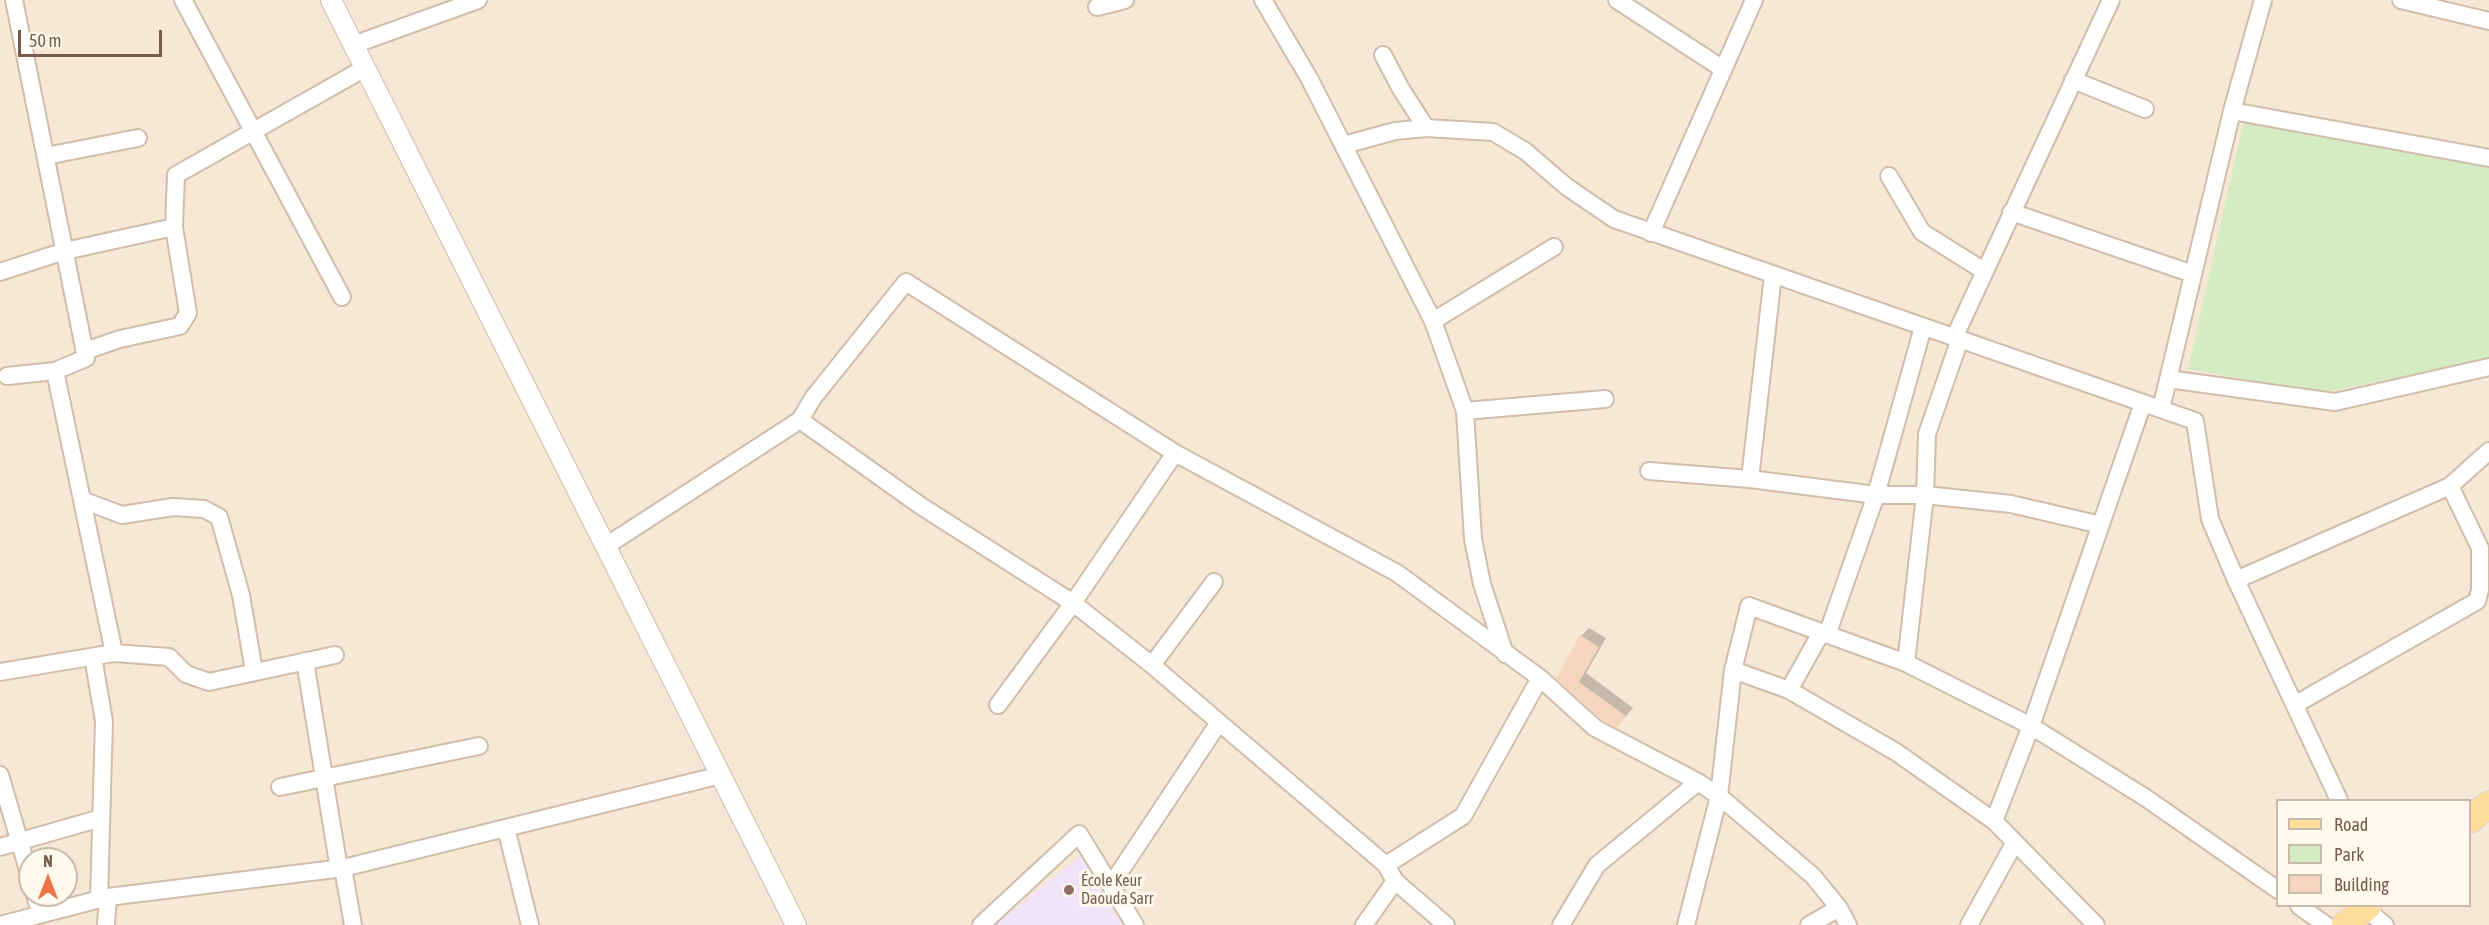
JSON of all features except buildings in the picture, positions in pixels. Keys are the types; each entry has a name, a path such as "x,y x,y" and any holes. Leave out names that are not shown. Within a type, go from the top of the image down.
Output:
{"main road":[{"path":"2471,818 2489,804"},
{"path":"2346,925 2367,907"}],"street":[{"path":"7,376 55,371 86,358 14,0"},
{"path":"183,0 342,297"},
{"path":"331,0 796,925"},
{"path":"353,45 478,0"},
{"path":"1097,7 1125,0"},
{"path":"1263,0 1309,78 1433,321 1465,411 1473,539 1482,584 1504,654"},
{"path":"1617,0 1723,69"},
{"path":"1651,233 1755,0"},
{"path":"1906,663 1925,495 1927,434 1957,338 1984,271 2110,0"},
{"path":"2161,409 2232,111 2263,0"},
{"path":"2404,0 2489,21"},
{"path":"1383,55 1426,128"},
{"path":"85,351 120,339 180,326 188,313 174,227 176,175 365,68"},
{"path":"2073,80 2145,109"},
{"path":"2232,111 2489,158"},
{"path":"1344,145 1395,131 1426,128 1493,132 1525,151 1567,187 1614,219 2195,421 2210,519 2236,580 2339,799"},
{"path":"46,156 138,138"},
{"path":"1888,176 1922,232 1984,271"},
{"path":"2012,212 2193,274"},
{"path":"0,272 65,251 174,227"},
{"path":"1433,321 1554,247"},
{"path":"1750,479 1773,275"},
{"path":"606,546 800,420 813,398 906,282 1175,453 1398,573 1504,654 1540,678 1595,728 1698,782 1719,796 1813,876 1839,908 1848,925"},
{"path":"1789,690 1824,634 1876,495 1923,327"},
{"path":"2168,379 2334,402 2489,367"},
{"path":"55,371 114,653"},
{"path":"1465,411 1605,399"},
{"path":"1994,821 2031,726 2144,403"},
{"path":"800,420 921,506 1073,603 1152,665 1218,724 1386,865 1395,881 1446,925"},
{"path":"2236,580 2450,486 2489,452"},
{"path":"998,705 1073,603 1175,453"},
{"path":"1649,471 1750,479 1876,495 1925,495 2012,504 2101,525"},
{"path":"2296,704 2483,604 2480,590 2480,548 2450,486"},
{"path":"82,500 122,515 173,507 204,509 219,517 241,595 254,671"},
{"path":"1152,665 1214,582"},
{"path":"1686,925 1719,796 1733,670 1749,606 1906,663 2031,726 2146,798 2276,889"},
{"path":"0,672 114,653 169,657 186,674 209,682 335,655"},
{"path":"93,657 104,721 101,818 106,925"},
{"path":"304,662 353,925"},
{"path":"1733,670 1789,690 1896,752 1994,821 2014,844 2096,925"},
{"path":"1386,865 1463,816 1540,678"},
{"path":"1111,885 1218,724"},
{"path":"280,787 479,746"},
{"path":"0,774 22,847"},
{"path":"0,925 103,898 341,869 721,775"},
{"path":"1561,925 1597,866 1698,782"},
{"path":"0,847 101,818"},
{"path":"506,828 530,925"},
{"path":"981,925 1079,834 1135,925"},
{"path":"1969,925 2014,844"},
{"path":"1364,925 1395,881"},
{"path":"39,907 41,914"},
{"path":"2300,907 2326,925"},
{"path":"2367,907 2385,925"},
{"path":"1809,925 1839,908"}],"shaded area":[{"path":"0,0 2489,0 2489,925 0,925"},
{"name":"École Keur Daouda Sarr","path":"1080,856 1122,925 995,925"}],"green space":[{"path":"2244,120 2489,159 2489,359 2322,393 2188,369"}],"place":[{"name":"École Keur Daouda Sarr","path":"1069,890"}]}
